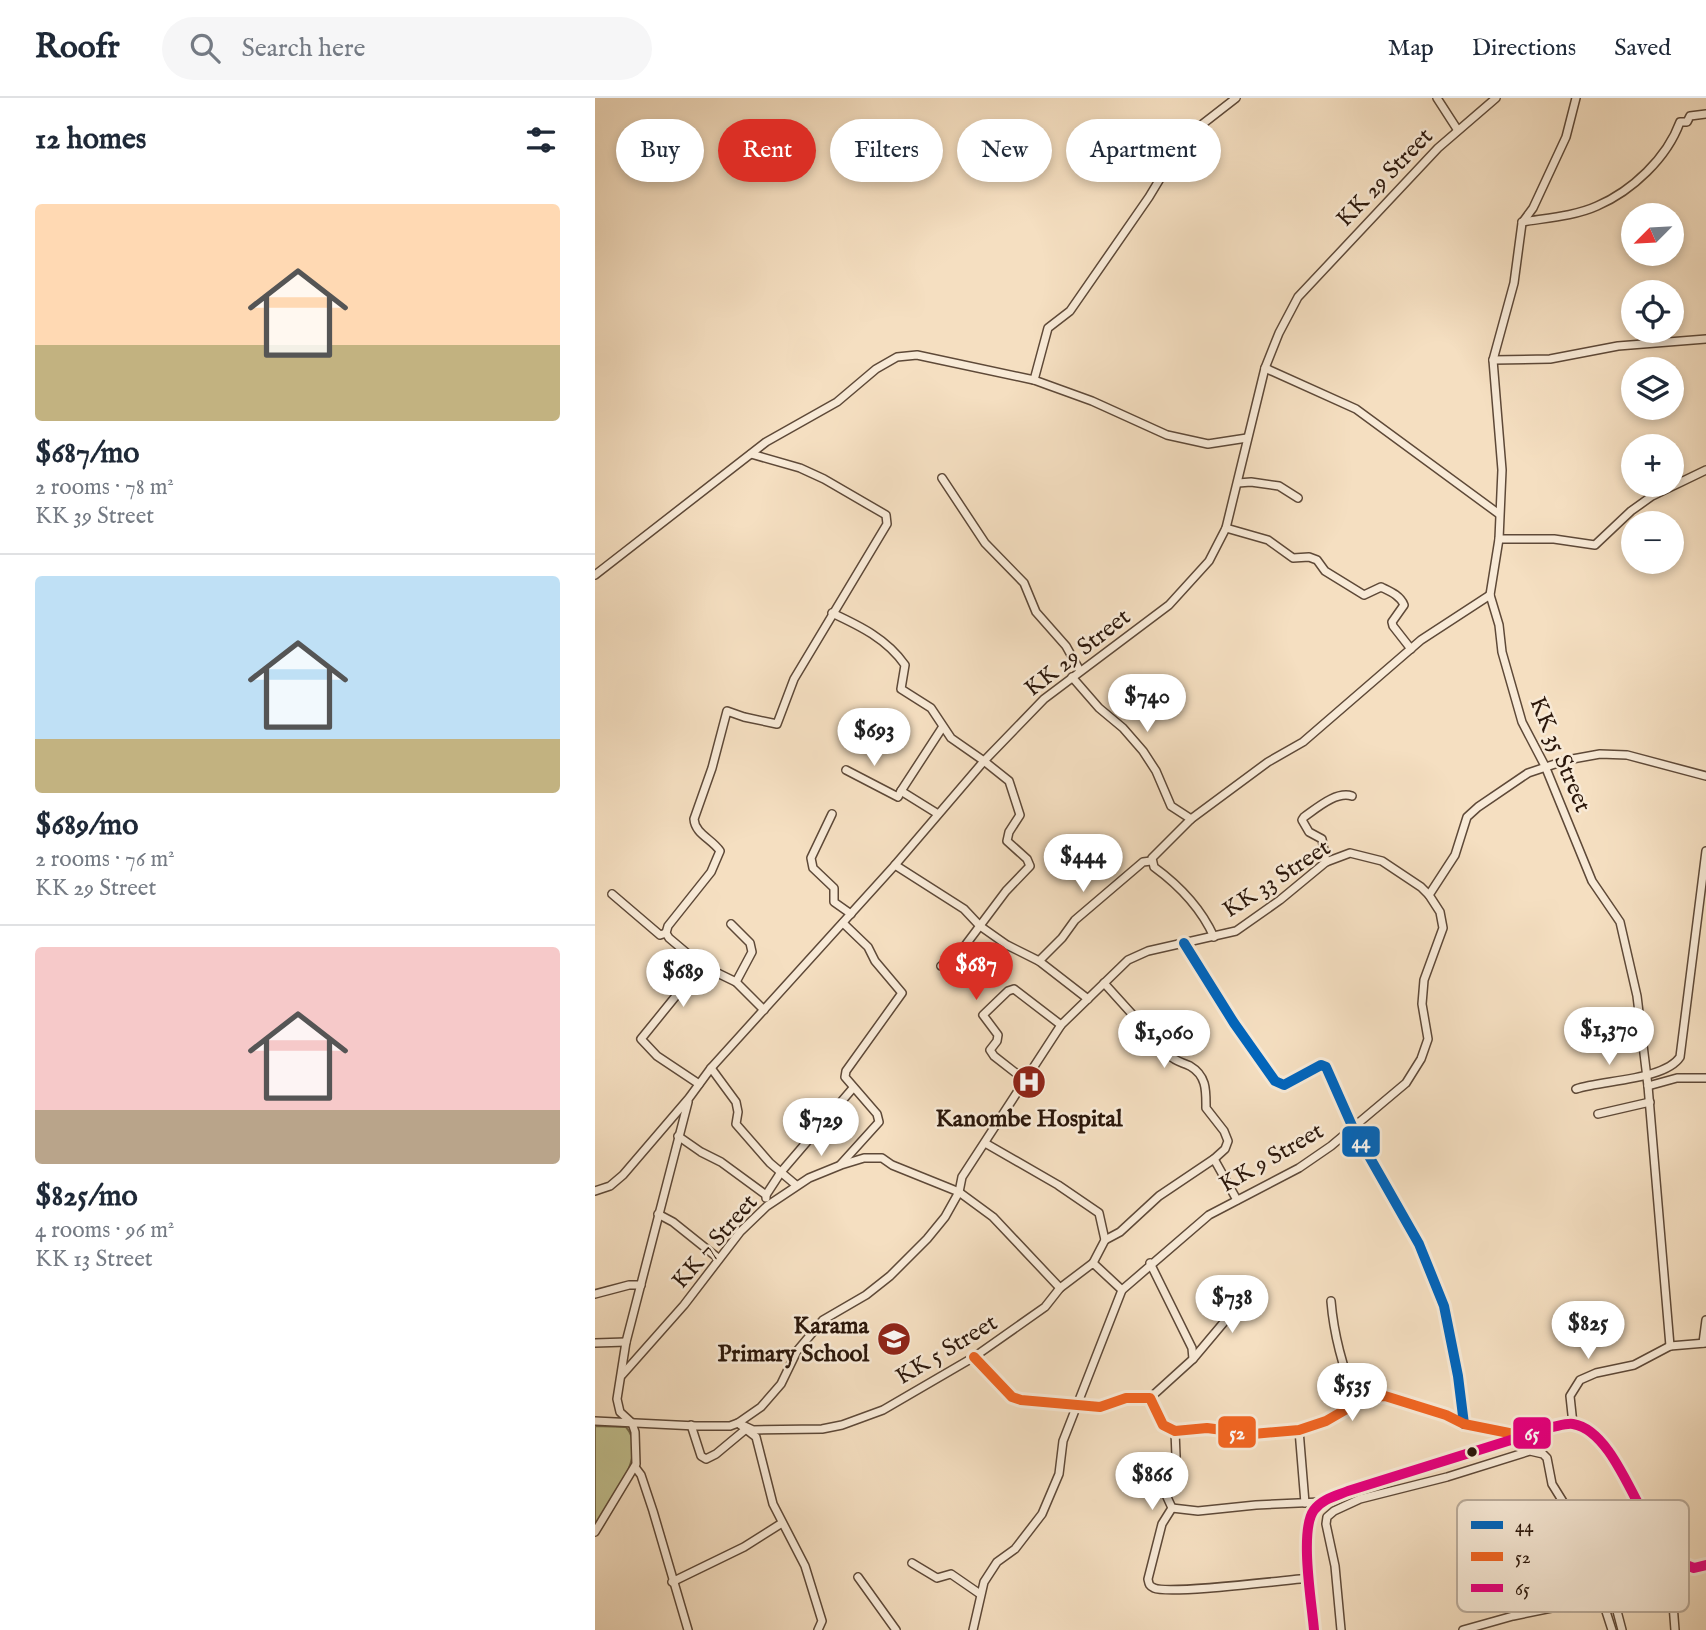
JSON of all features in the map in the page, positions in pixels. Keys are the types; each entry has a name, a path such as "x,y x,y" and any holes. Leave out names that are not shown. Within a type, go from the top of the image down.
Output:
{"main road":[{"path":"1314,1630 1308,1524 1313,1511 1321,1502 1348,1491 1552,1427 1573,1424 1600,1439 1636,1500"},
{"path":"1689,1565 1695,1568 1706,1565"}],"street":[{"path":"1034,380 1048,328 1070,312 1149,197 1181,144 1235,98"},
{"path":"1437,98 1457,129"},
{"name":"KK 29 Street","path":"595,1191 610,1186 623,1175 712,1068 895,865 984,761 1044,699 1169,605 1209,561 1226,528 1265,368 1279,333 1299,297 1457,129 1496,98"},
{"name":"KK 35 Street","path":"1576,98 1566,137 1533,208 1522,223 1514,283 1493,360 1502,470 1499,539 1490,594 1499,625 1502,652 1522,722 1545,766 1592,881 1620,922 1637,996 1649,1086 1670,1346"},
{"path":"1522,223 1597,206 1637,182 1675,137 1680,122 1687,122 1690,116 1706,114"},
{"path":"1493,360 1550,359 1618,345 1706,339"},
{"path":"595,575 751,454 783,431 837,402 876,369 897,357 917,355 1034,380 1092,401 1167,435 1207,443 1247,438"},
{"path":"1265,368 1356,409 1499,514"},
{"path":"751,454 800,468 824,479 886,515 887,524 794,679 777,724 727,711 712,768 694,819 698,831 720,850 711,872 668,926 666,933 701,965 736,982 764,1010"},
{"path":"1499,539 1553,539 1595,545 1631,511 1652,496 1706,470"},
{"path":"942,478 985,543 1024,583 1036,612 1066,646 1080,671"},
{"path":"1238,483 1279,486 1298,498"},
{"path":"1226,528 1268,540 1293,558 1317,559 1325,571 1364,595 1381,587 1392,592 1404,605 1392,622 1393,626 1411,649"},
{"path":"1039,961 1084,911 1143,862 1151,861 1191,819 1268,762 1303,742 1411,649 1490,594"},
{"path":"832,613 873,633 901,659 905,665 901,689 931,708 942,727 962,748 984,761 1009,781 1012,787 1020,815 1009,832 1007,841 1031,866 1006,891 964,947 941,966"},
{"path":"1072,677 1143,751 1156,771 1171,806 1191,819"},
{"path":"846,770 898,797 942,727"},
{"path":"1429,895 1455,855 1467,817 1509,785 1545,766 1580,757 1620,755 1706,776"},
{"path":"901,791 938,814"},
{"path":"1327,862 1322,839 1309,832 1302,820 1342,794 1352,796"},
{"path":"832,814 811,858 812,864 834,888 834,902 851,914"},
{"path":"1576,1089 1595,1083 1647,1076 1674,1064 1680,1057 1706,851"},
{"name":"KK 33 Street","path":"738,1423 761,1407 781,1384 797,1351 823,1320 866,1295 890,1276 945,1217 959,1192 962,1177 1061,1026 1128,960 1148,951 1236,931 1327,862 1350,853 1382,861 1429,895"},
{"path":"1151,861 1154,867 1173,880 1197,908 1214,937"},
{"path":"895,865 964,909 980,926 1007,945 1039,961 1088,999"},
{"path":"612,894 660,935 666,933"},
{"name":"KK 9 Street","path":"973,1630 984,1582 997,1562 1015,1549 1042,1514 1059,1474 1063,1441 1122,1290 1150,1263 1209,1215 1300,1168 1353,1128 1406,1083 1421,1059 1428,1040 1422,1004 1424,979 1443,928 1440,912 1429,895"},
{"path":"731,923 750,943 752,951 736,982"},
{"path":"841,1165 879,1122 877,1114 845,1077 846,1070 902,993 877,964 868,947 843,923"},
{"path":"1184,943 1234,1023 1275,1081 1283,1085 1324,1065 1353,1128 1396,1207 1406,1218 1444,1306 1458,1376 1464,1424"},
{"path":"699,1084 657,1056 641,1039 701,965"},
{"path":"1104,983 1175,1062 1193,1068 1207,1087 1206,1108 1224,1131 1228,1141 1225,1149 1214,1158 1159,1196 1119,1232 1105,1240 1093,1263 1122,1290"},
{"path":"1026,1081 990,1050 998,1035 983,1015 1008,991 1014,989 1061,1026"},
{"path":"712,1068 736,1102 736,1124 743,1135 796,1185"},
{"path":"1649,1086 1677,1078 1706,1078"},
{"path":"767,1206 766,1195 781,1172 853,1088"},
{"name":"KK 7 Street","path":"635,1467 637,1452 632,1423 620,1412 617,1399 626,1342 689,1098"},
{"path":"1598,1114 1650,1102"},
{"path":"678,1136 721,1162 766,1195"},
{"path":"985,1143 1058,1185 1099,1213 1105,1240"},
{"name":"KK 7 Street","path":"622,1375 684,1305 740,1232 767,1206 796,1185 864,1158 882,1158 892,1165 959,1192 993,1217 1060,1288"},
{"path":"1214,1158 1237,1200"},
{"path":"658,1214 673,1222 718,1258"},
{"name":"KK 5 Street","path":"595,1421 730,1426 738,1423 753,1430 822,1429 842,1425 883,1410 974,1357 1045,1307 1060,1288 1093,1263"},
{"path":"1150,1263 1192,1348 1193,1359"},
{"path":"595,1294 629,1285 641,1285"},
{"path":"974,1357 1012,1397 1021,1400 1100,1407 1126,1398 1150,1398 1193,1359 1230,1315 1227,1300"},
{"path":"1331,1301 1333,1326 1342,1365 1357,1403"},
{"path":"1573,1424 1570,1396 1580,1380 1596,1373 1634,1365 1670,1346 1705,1343 1706,1320"},
{"path":"595,1343 626,1342"},
{"path":"1150,1398 1163,1425 1175,1431 1207,1428 1253,1434 1299,1430 1326,1421 1371,1397 1385,1396 1446,1415 1464,1424 1524,1436"},
{"path":"738,1423 756,1437 772,1504 805,1566 822,1620 818,1630"},
{"path":"691,1425 701,1456 706,1459 746,1429"},
{"path":"1299,1430 1305,1503"},
{"path":"1172,1508 1167,1496 1175,1456 1175,1431"},
{"path":"1341,1630 1335,1566 1326,1524 1327,1517 1333,1511 1360,1499 1447,1477 1530,1451 1543,1454 1547,1458 1547,1470 1562,1500"},
{"path":"595,1532 635,1467 641,1475 653,1511 688,1630"},
{"path":"1172,1508 1198,1511 1321,1502"},
{"path":"1172,1508 1162,1524 1148,1579 1152,1588 1180,1589 1309,1578"},
{"path":"672,1583 744,1547 782,1523"},
{"path":"912,1563 937,1578 951,1574 980,1594"},
{"path":"1689,1570 1695,1568"},
{"path":"858,1577 896,1630"},
{"path":"1463,1630 1533,1612"},
{"path":"1606,1612 1612,1630"},
{"path":"1617,1612 1622,1630"},
{"path":"1674,1612 1675,1630"}],"shaded area":[{"path":"595,1426 626,1427 632,1438 633,1451 625,1478 595,1526"}],"transit line":[{"name":"44","path":"1184,943 1234,1023 1275,1081 1284,1085 1321,1065 1326,1067 1353,1128 1419,1244 1444,1306 1458,1376 1464,1424"},
{"name":"52","path":"974,1357 1012,1397 1100,1407 1126,1398 1150,1398 1163,1425 1175,1431 1207,1428 1253,1434 1299,1430 1326,1421 1371,1397 1385,1396 1446,1415 1464,1424 1524,1436"},
{"name":"65","path":"1314,1630 1307,1534 1314,1510 1329,1498 1552,1427 1573,1424 1589,1430 1603,1443 1636,1500"},
{"name":"65","path":"1689,1566 1694,1568 1706,1565"}],"place":[{"name":"Kanombe Hospital","path":"1029,1082"},
{"name":"Karama Primary School","path":"894,1339"}]}
